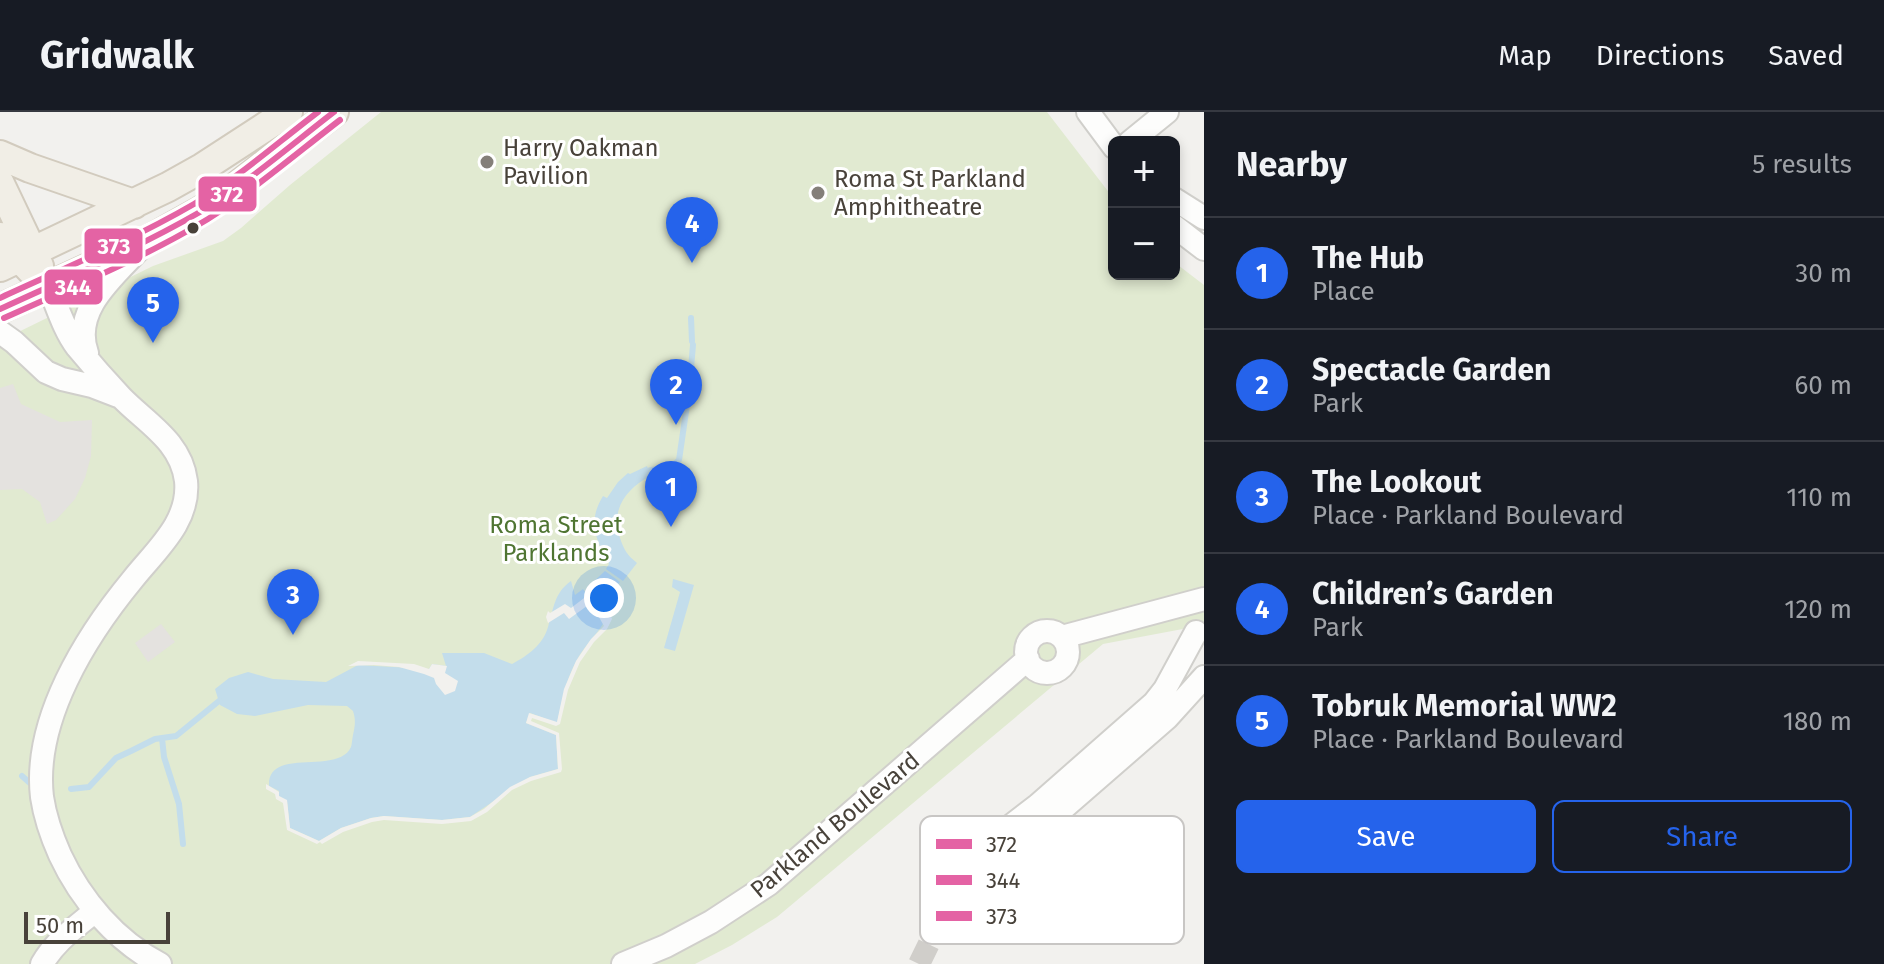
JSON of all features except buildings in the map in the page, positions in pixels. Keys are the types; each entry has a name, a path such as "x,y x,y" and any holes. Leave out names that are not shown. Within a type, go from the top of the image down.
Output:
{"main road":[{"path":"17,259 202,168 288,112"},
{"path":"0,309 149,240 201,211 334,112"},
{"path":"0,155 134,204"},
{"path":"0,184 17,259"},
{"path":"0,237 17,259 49,287"}],"street":[{"path":"1088,112 1108,139"},
{"path":"1137,136 1167,112"},
{"path":"1180,203 1204,218"},
{"path":"1180,231 1204,249"},
{"path":"93,365 83,340 86,315 106,285 149,240"},
{"path":"49,287 75,343 122,399 175,449 186,483 180,520 92,635 60,697 45,744 42,795 55,843 69,873 95,911 121,937 160,964"},
{"path":"0,332 46,372 122,399"},
{"name":"Parkland Boulevard","path":"623,964 711,922 769,884 1028,659 1027,646 1036,634 1049,631 1062,637 1204,599"},
{"path":"1027,816 1154,703 1196,632"},
{"path":"1054,816 1167,718 1204,677"},
{"path":"42,964 58,941 95,911"}],"green space":[{"name":"Roma Street Parklands","path":"381,112 1047,112 1108,191 1108,280 1180,280 1180,267 1204,285 1204,625 1103,644 777,917 695,964 0,964 0,341 153,266 223,241"}],"shaded area":[{"path":"13,384 21,404 60,422 92,420 91,456 85,478 75,499 56,520 47,524 40,502 22,489 0,490 0,388"},
{"path":"161,624 175,642 148,662 135,643"}],"water":[{"path":"647,466 650,476 627,494 617,518 617,528 626,552 637,563 623,581 606,569 609,564 597,539 595,514 603,496 607,498 618,482 628,473"},
{"path":"605,571 620,582 604,601 609,611 606,618 573,667 557,723 530,713 526,723 556,735 558,769 530,777 470,817 442,820 371,818 341,828 319,841 290,828 287,801 279,796 279,791 269,786 271,774 279,767 332,760 344,755 351,746 355,723 353,711 347,706 308,705 255,716 237,714 220,705 215,689 229,678 248,672 273,679 326,682 358,665 429,669 432,664 446,666 442,653 484,653 512,664 538,645 548,627 555,601 565,586 571,581 575,595 583,589 588,596 595,590 591,584"},
{"path":"673,579 694,585 675,651 664,648 680,592 672,587"}],"pier":[{"path":"596,589 612,619 580,662 568,690 560,724 556,726 532,718 531,721 559,733 561,772 512,790 487,812 471,821 442,824 384,820 343,832 322,844 287,830 283,803 266,789 266,784 287,800 290,828 319,841 341,828 371,818 442,820 470,817 510,787 558,769 556,735 526,723 529,713 557,722 564,689 576,661 604,626 591,603 569,619 564,613 548,623 546,617 548,611 550,613 565,604 571,608"},
{"path":"358,661 414,664 429,669 432,664 447,666 445,673 458,681 455,691 445,695 434,678 424,674 399,667 348,666"}],"waterway":[{"path":"691,318 692,341"},
{"path":"641,473 671,466 679,460 693,345"},
{"path":"71,789 89,787 116,758 155,739 176,736 219,701"},
{"path":"162,738 164,757 179,804 183,844"},
{"path":"22,776 31,784"}],"tunnel":[{"path":"919,964 929,944"}],"transit line":[{"name":"373","path":"0,298 123,242 194,204 242,172 318,112"},
{"name":"372","path":"0,309 126,251 200,212 251,177 334,112"},
{"name":"344","path":"4,318 133,259 208,219 259,184 340,120"}],"place":[{"name":"Harry Oakman Pavilion","path":"487,162"},
{"name":"Roma St Parkland Amphitheatre","path":"818,193"},
{"name":"Children’s Garden","path":"692,263"},
{"name":"Tobruk Memorial WW2","path":"153,343"},
{"name":"Spectacle Garden","path":"676,425"},
{"name":"The Hub","path":"671,527"},
{"name":"The Lookout","path":"293,635"}]}
